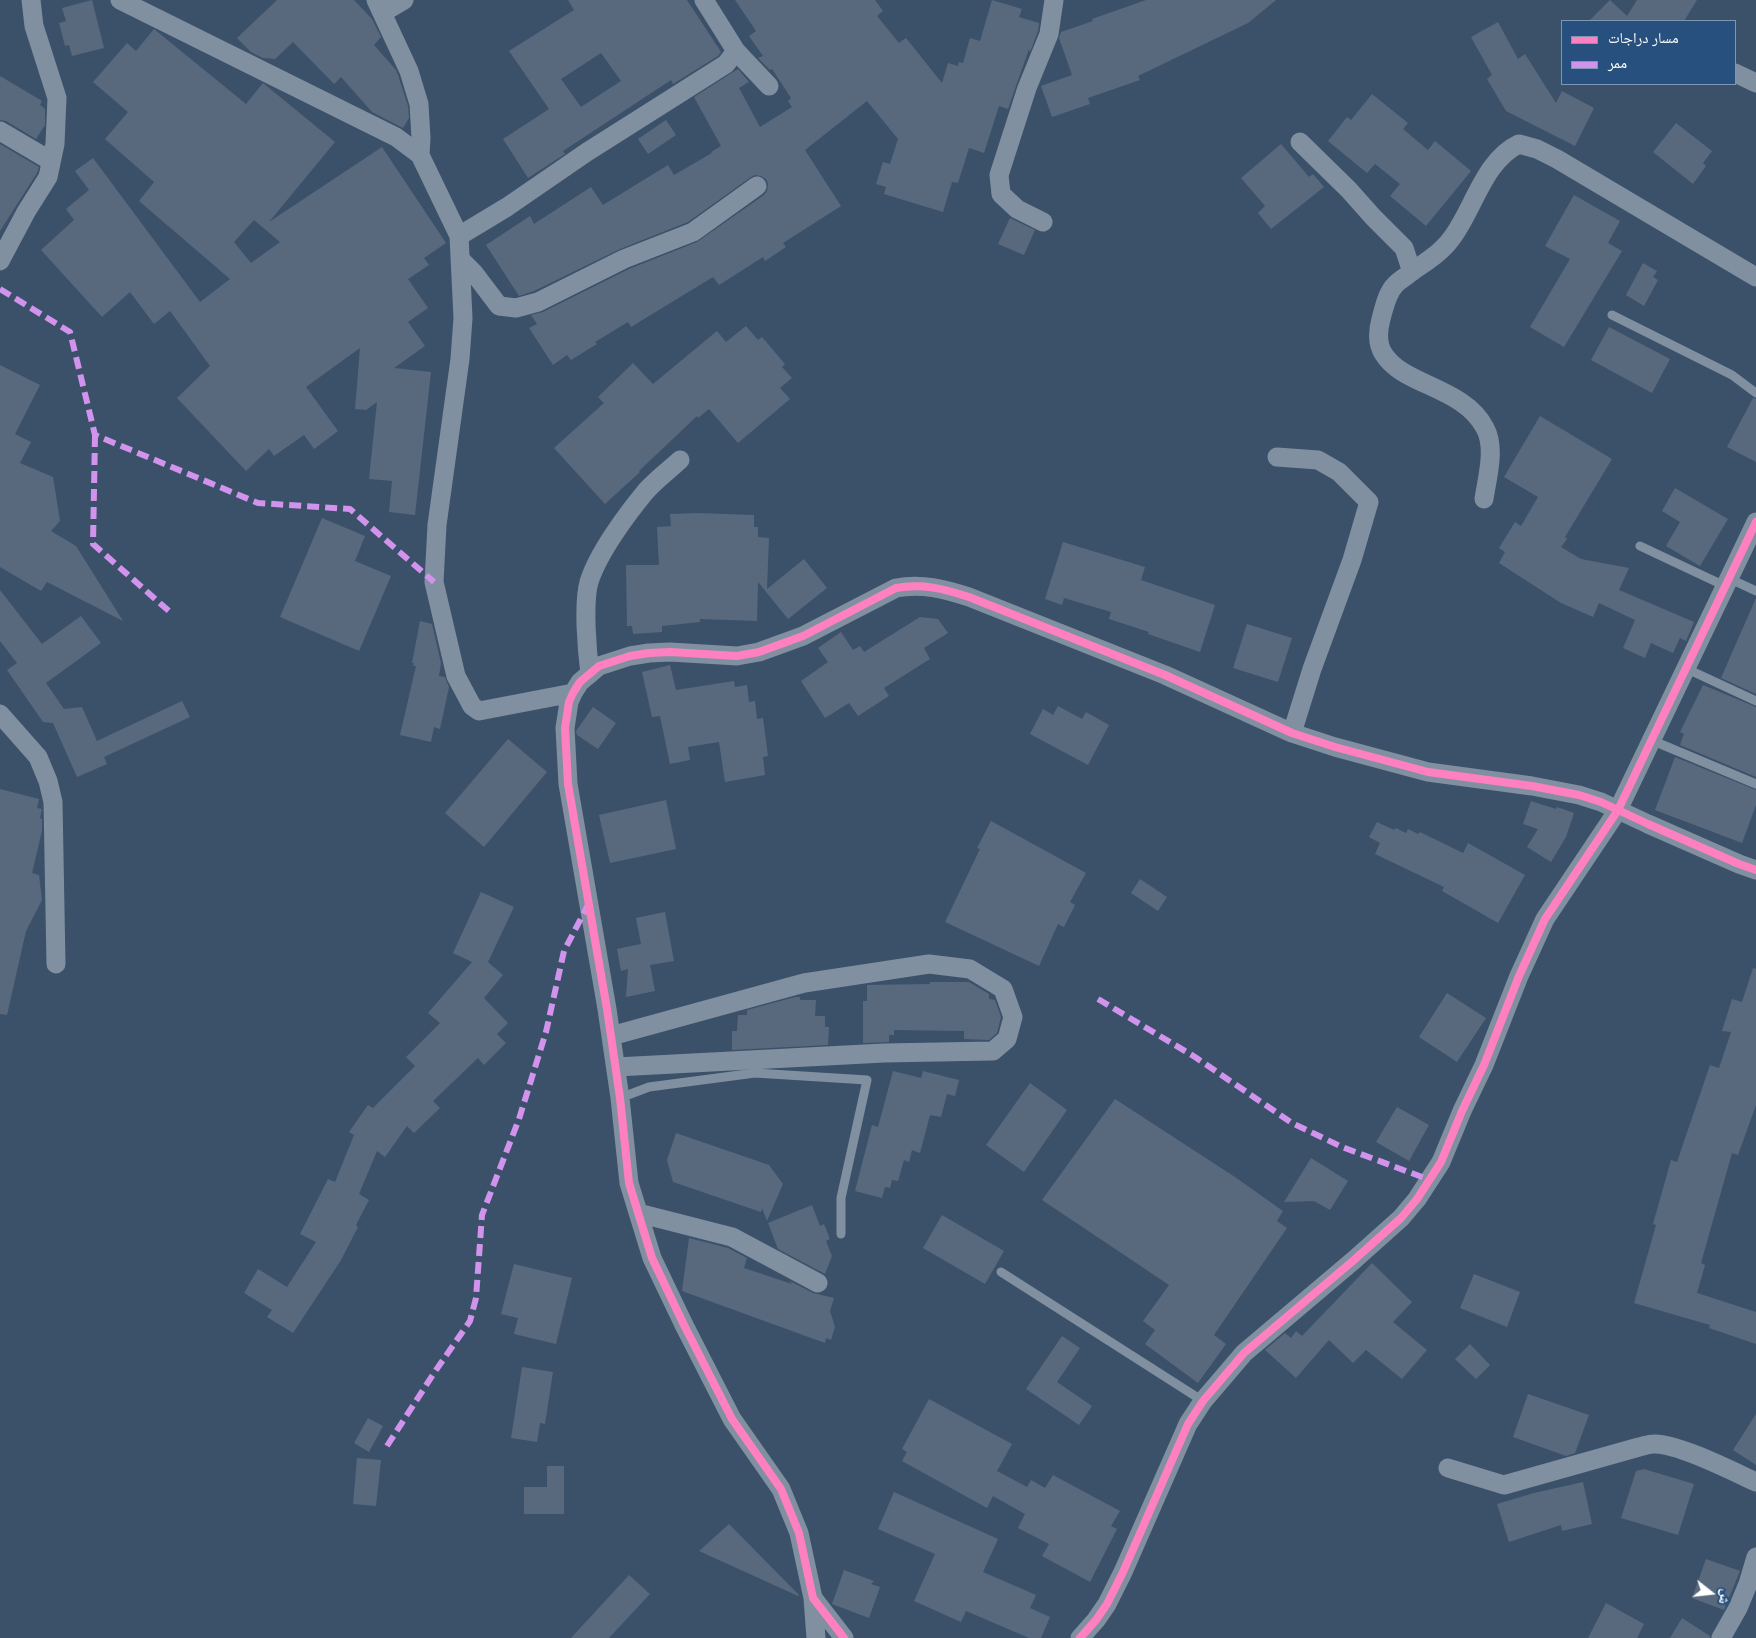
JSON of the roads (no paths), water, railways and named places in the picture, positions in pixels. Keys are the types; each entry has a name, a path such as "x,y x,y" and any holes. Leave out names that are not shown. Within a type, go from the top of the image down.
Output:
{"street":[{"path":"0,261 26,212 48,177 55,144 57,98 34,26 31,0"},
{"path":"120,0 396,137 420,155 459,236 461,260 463,318 460,359 437,524 434,582 456,676 472,706 479,711 573,693"},
{"path":"404,0 379,6 409,71 419,104 420,155"},
{"path":"704,0 736,51 769,86"},
{"path":"1043,222 1017,209 1001,194 999,175 1027,88 1049,34 1054,0"},
{"path":"459,236 507,207 587,152 726,64 736,51"},
{"path":"1736,74 1756,84"},
{"path":"0,131 51,161"},
{"path":"1300,142 1404,248 1412,272"},
{"path":"1484,499 1488,471 1489,442 1487,430 1479,418 1461,402 1396,367 1386,358 1378,336 1379,325 1388,296 1395,285 1451,240 1497,161 1506,153 1519,144 1537,149 1756,277"},
{"path":"461,260 474,273 499,306 507,308 527,305 538,302 624,259 693,232 757,186"},
{"path":"1277,457 1318,460 1339,472 1369,502 1352,560 1312,668 1292,732"},
{"path":"590,674 587,623 589,582 599,559 647,490 680,460"},
{"path":"1080,1638 1107,1604 1188,1424 1203,1401 1244,1352 1401,1218 1430,1180 1441,1162 1545,919 1618,810 1756,522"},
{"path":"816,1638 813,1598 800,1533 781,1489 728,1410 652,1258 628,1183 616,1067 566,769 566,728 569,702 573,693 598,666 649,653 670,652 737,656 759,652 803,636 896,588 922,586 940,588 969,597 1165,675 1292,732 1335,747 1428,772 1532,786 1579,795 1601,802 1756,870"},
{"path":"0,714 38,757 48,781 53,802 56,964"},
{"path":"611,1036 804,983 929,964 970,969 1003,989 1013,1017 1007,1039 993,1051 884,1053 616,1067"},
{"path":"638,1213 732,1237 818,1283"},
{"path":"1448,1468 1504,1486 1639,1447 1656,1444 1679,1449 1732,1470 1756,1482"},
{"path":"1721,1638 1738,1608 1756,1557"},
{"path":"813,1598 844,1638"}],"lane":[{"path":"1612,315 1732,375 1756,393"},
{"path":"1640,546 1726,582 1756,591"},
{"path":"1685,668 1756,701"},
{"path":"1651,740 1756,784"},
{"path":"620,1098 649,1087 756,1073 867,1080 841,1198 841,1234"},
{"path":"1001,1272 1203,1401"}]}
